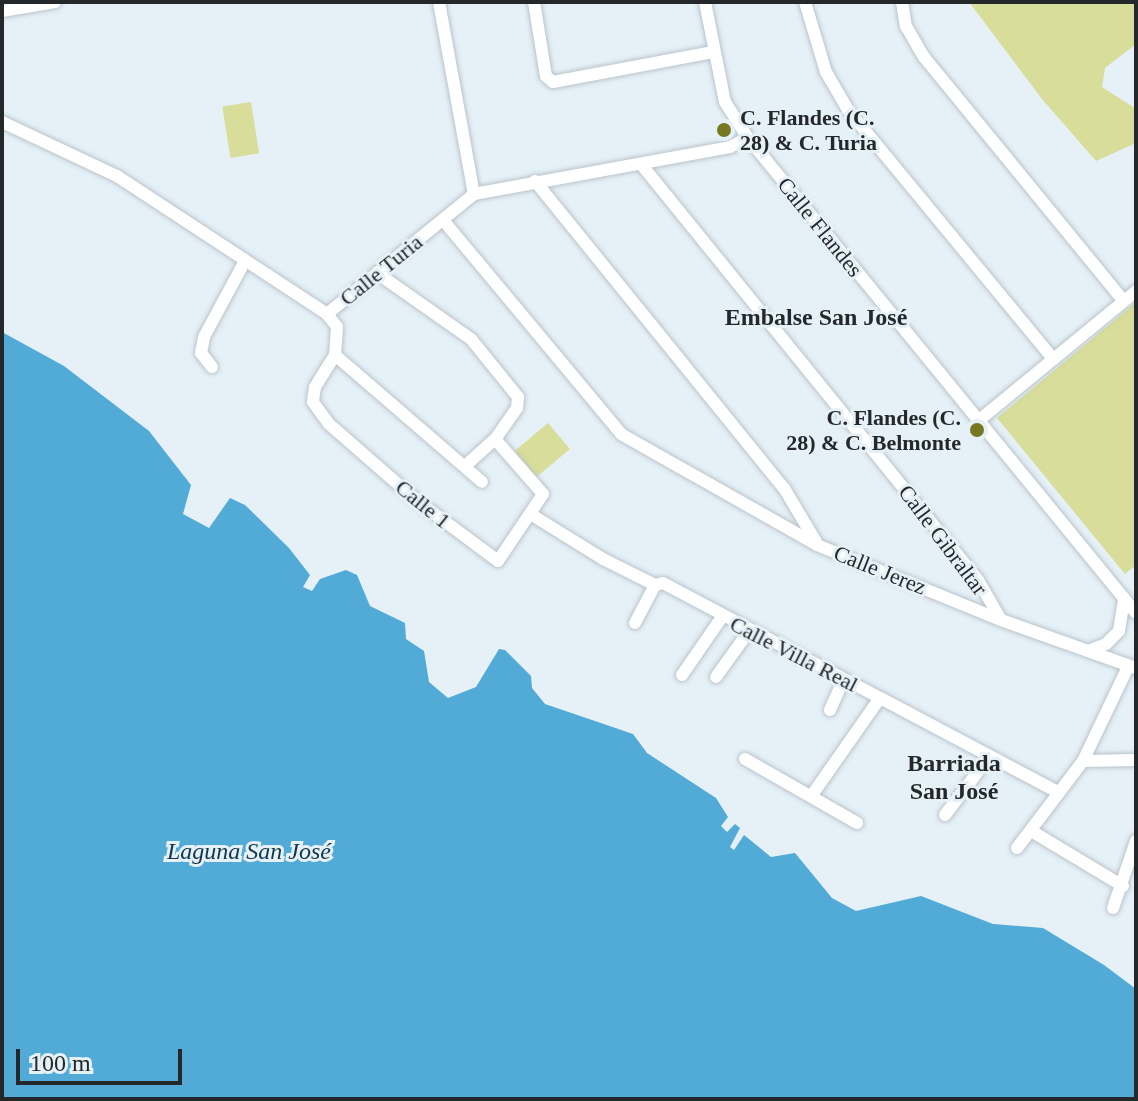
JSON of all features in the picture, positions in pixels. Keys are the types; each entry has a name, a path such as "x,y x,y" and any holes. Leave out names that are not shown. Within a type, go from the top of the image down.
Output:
{"street":[{"path":"2,11 55,2"},
{"path":"439,2 474,194"},
{"path":"534,2 546,76 553,82 713,52"},
{"name":"Calle Flandes","path":"705,2 725,102 748,138 1136,613"},
{"path":"805,2 826,72 848,110 1053,359"},
{"path":"902,2 906,26 924,57 1124,301"},
{"name":"Calle Turia","path":"2,122 117,176 327,314 474,194 730,147 748,138"},
{"name":"Calle Gibraltar","path":"641,164 978,580 1001,620"},
{"path":"535,181 784,488 817,545"},
{"name":"Calle Jerez","path":"443,220 621,434 817,545 1001,620 1132,668"},
{"path":"212,367 201,353 204,337 245,261"},
{"path":"377,273 471,339 518,397 517,408 495,439 465,466"},
{"path":"978,421 1136,291"},
{"path":"327,314 337,327 335,355 482,482"},
{"name":"Calle 1","path":"335,355 315,387 313,402 329,424 416,500 498,561 532,515"},
{"path":"495,439 543,494 532,515"},
{"name":"Calle Villa Real","path":"532,515 655,585 663,583 1059,793"},
{"path":"635,623 655,585"},
{"path":"1088,651 1106,644 1119,631 1124,598"},
{"path":"682,675 722,617"},
{"path":"716,677 749,631"},
{"path":"1017,848 1033,832 1083,761 1132,668"},
{"path":"830,710 843,681"},
{"path":"812,795 880,698"},
{"path":"945,815 989,757"},
{"path":"745,759 857,823"},
{"path":"1083,761 1136,760"},
{"path":"1033,832 1123,886"},
{"path":"1113,908 1135,847"}],"green space":[{"path":"969,2 1136,2 1136,44 1105,68 1102,87 1136,109 1136,143 1096,161 1042,99"},
{"path":"251,102 259,153 230,158 222,107"},
{"path":"1136,302 1136,565 1125,574 997,418"},
{"path":"548,423 570,449 535,478 514,452"}],"water":[{"name":"Laguna San José","path":"2,332 64,366 149,431 191,485 183,514 209,528 230,498 245,505 289,548 310,575 303,587 312,591 320,579 346,570 357,575 370,606 405,623 406,639 424,651 429,682 448,698 476,687 499,649 505,650 531,676 532,688 545,704 633,734 647,753 716,798 728,817 721,826 727,832 735,824 740,828 730,847 734,850 744,835 771,857 795,853 832,898 856,911 921,896 993,924 1043,928 1104,965 1136,989 1136,1099 2,1099"}],"place":[{"name":"C. Flandes (C. 28) & C. Turia","path":"724,130"},
{"name":"C. Flandes (C. 28) & C. Belmonte","path":"977,430"}],"district":[{"name":"Embalse San José","path":"816,318"},
{"name":"Barriada San José","path":"954,778"}]}
